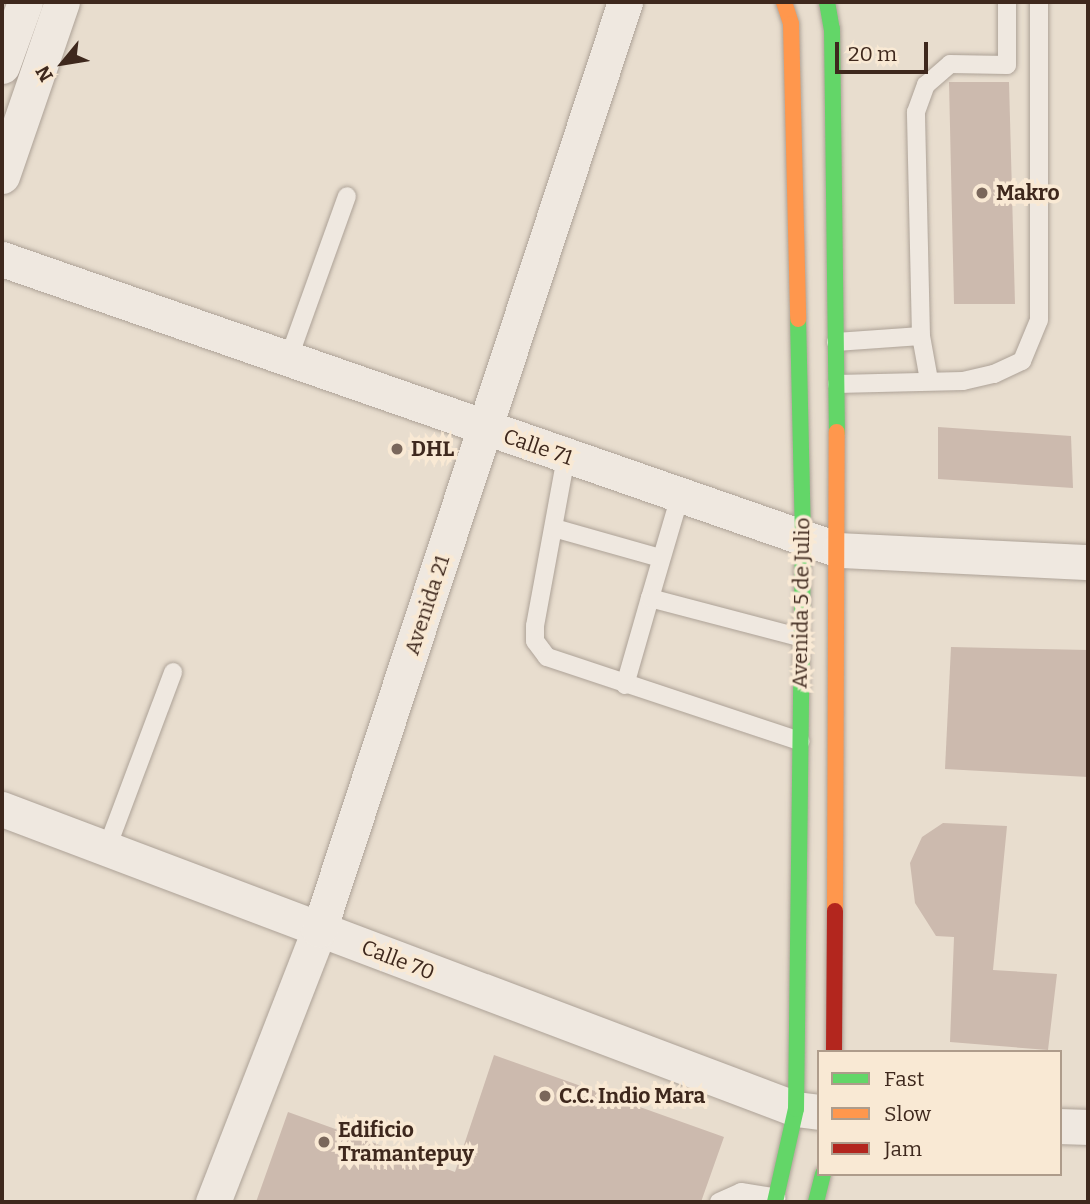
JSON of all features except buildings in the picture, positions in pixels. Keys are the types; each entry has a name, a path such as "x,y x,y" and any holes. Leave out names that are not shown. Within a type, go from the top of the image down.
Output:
{"main road":[{"name":"Avenida 5 de Julio","path":"776,1200 807,1111 799,637 803,538 791,24 784,2"},
{"name":"Avenida 5 de Julio","path":"827,2 831,29 839,550 834,1050"},
{"path":"816,1202 822,1176"}],"street":[{"path":"2,66 25,2"},
{"path":"2,176 62,2"},
{"name":"Avenida 21","path":"213,1202 320,930 625,2"},
{"name":"Calle 71","path":"2,259 839,550 1088,562"},
{"name":"Calle 70","path":"2,809 807,1111"},
{"path":"1062,1126 1088,1127"}],"lane":[{"path":"1007,2 1007,65"},
{"path":"836,384 963,381 995,374 1022,361 1039,320 1039,2"},
{"path":"929,380 921,336 916,112 926,85 950,64 1007,65 1037,86"},
{"path":"288,360 347,196"},
{"path":"836,342 921,336"},
{"path":"566,457 535,641 547,657 800,741"},
{"path":"625,685 680,496"},
{"path":"554,528 660,558"},
{"path":"650,598 799,637"},
{"path":"107,848 173,672"},
{"path":"719,1202 741,1192 776,1200"}],"traffic: fast":[{"path":"827,2 832,29 837,432"},
{"path":"775,1202 796,1109 803,538 798,319"},
{"path":"816,1202 822,1176"}],"traffic: slow":[{"path":"784,2 791,24 798,319"},
{"path":"835,911 837,432"}],"traffic: jam":[{"path":"834,1050 835,911"}],"place":[{"name":"Makro","path":"982,193"},
{"name":"DHL","path":"397,449"},
{"name":"C.C. Indio Mara","path":"545,1096"},
{"name":"Edificio Tramantepuy","path":"324,1142"}]}
